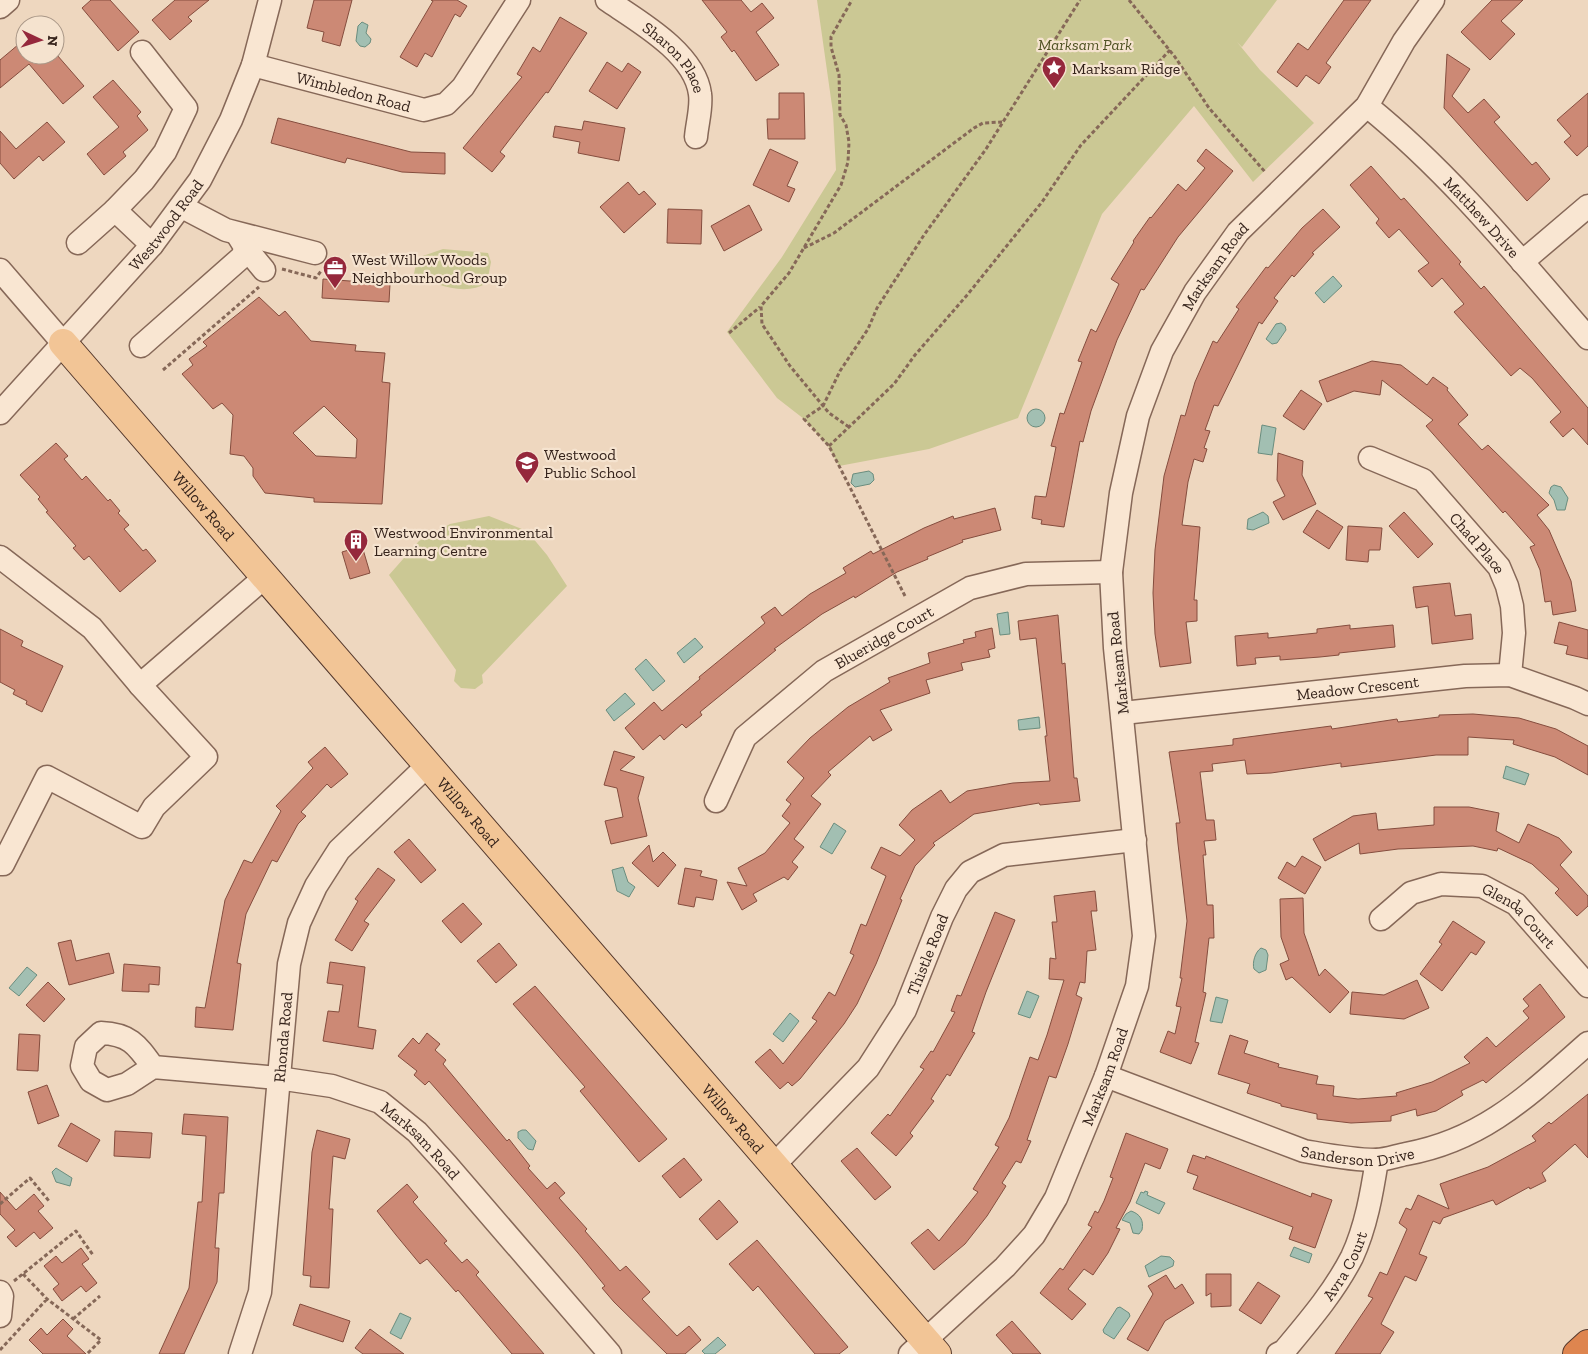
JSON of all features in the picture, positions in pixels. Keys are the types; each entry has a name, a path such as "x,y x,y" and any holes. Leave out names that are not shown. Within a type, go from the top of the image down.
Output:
{"highway":[{"path":"1577,1354 1588,1344"}],"main road":[{"name":"Willow Road","path":"64,343 773,1166 924,1350"}],"street":[{"path":"0,7 8,0"},
{"name":"Westwood Road","path":"0,413 152,245 182,207 200,180 231,120 253,65 270,0"},
{"name":"Wimbledon Road","path":"253,65 424,110 446,104 463,87 519,0"},
{"name":"Sharon Place","path":"607,0 655,33 675,50 694,75 701,95 696,137"},
{"name":"Marksam Road","path":"924,1350 1034,1235 1056,1198 1106,1076 1137,986 1144,936 1115,648 1110,572 1121,493 1138,416 1162,351 1195,292 1238,232 1367,106 1404,41 1433,0"},
{"path":"78,242 115,210 144,180 165,152 186,108 142,52"},
{"name":"Matthew Drive","path":"1367,106 1413,144 1522,262 1588,338"},
{"path":"1522,262 1588,206"},
{"path":"182,207 241,241 319,260"},
{"path":"115,210 152,245"},
{"path":"241,241 267,276"},
{"path":"141,346 243,256 241,241"},
{"name":"Willow Road","path":"0,270 64,343"},
{"name":"Chad Place","path":"1370,458 1423,480 1499,567 1508,586 1512,606 1514,633 1510,675"},
{"path":"0,557 92,628 140,685 206,757 154,807 142,827 47,777 3,864 0,864"},
{"name":"Blueridge Court","path":"716,801 745,738 824,671 970,588 1026,574 1110,572"},
{"path":"140,685 264,576"},
{"name":"Meadow Crescent","path":"1123,713 1465,676 1510,675 1588,704"},
{"name":"Rhonda Road","path":"247,1352 260,1292 289,964 299,923 316,886 339,850 427,766"},
{"name":"Thistle Road","path":"773,1166 868,1068 905,1010 942,916 956,889 970,872 1004,855 1135,840"},
{"name":"Glenda Court","path":"1381,919 1411,893 1442,884 1482,886 1516,904 1588,986"},
{"name":"Sanderson Drive","path":"1106,1076 1304,1150 1337,1157 1377,1160 1435,1149 1485,1125 1518,1105 1588,1043"},
{"name":"Marksam Road","path":"153,1067 278,1078 332,1086 380,1102 417,1132 610,1354"},
{"name":"Avra Court","path":"1278,1354 1284,1351 1320,1309 1352,1256 1370,1202 1377,1160"},
{"path":"0,1292 2,1296 0,1316"}],"path":[{"path":"729,334 761,306 789,272 842,185 848,162 849,142 846,126 840,115 839,75 831,47 832,36 852,0"},
{"path":"904,596 828,446 804,419 823,406 840,371 868,329 877,308 924,236 982,155 1080,0"},
{"path":"1129,0 1170,50 1208,108 1266,173"},
{"path":"828,446 894,384 915,355 1007,247 1042,202 1081,145 1170,50"},
{"path":"804,249 834,234 974,128 983,123 1002,122"},
{"path":"163,370 267,276 281,269 316,278 319,260"},
{"path":"761,306 762,324 790,366 828,413 849,427"},
{"path":"0,1204 30,1178 49,1201"},
{"path":"0,1292 76,1231 93,1255"},
{"path":"23,1274 47,1299 101,1340 87,1354"},
{"path":"73,1319 100,1296"},
{"path":"0,1350 47,1299"}],"green space":[{"name":"Marksam Park","path":"817,0 1277,0 1242,47 1237,42 1260,70 1314,123 1253,182 1194,106 1102,214 1018,418 929,449 839,466 828,446 804,419 777,398 727,332 782,257 836,170 833,113"},
{"path":"443,249 488,253 491,262 487,283 469,289 459,289 431,282 414,274 417,258"},
{"path":"489,516 527,531 547,555 567,586 482,675 483,683 475,689 461,688 454,681 456,670 389,575 419,541 450,524"}],"shaded area":[{"path":"362,22 368,25 366,33 371,39 370,43 365,47 360,46 356,41 358,26"},
{"path":"1333,276 1342,286 1324,303 1315,293"},
{"path":"1281,323 1285,326 1286,330 1277,343 1272,344 1266,339 1276,324"},
{"path":"1032,409 1040,409 1045,414 1043,425 1032,427 1027,422 1027,414"},
{"path":"1262,425 1276,428 1272,455 1258,453"},
{"path":"869,471 873,474 874,480 870,484 855,487 851,483 853,474"},
{"path":"1554,485 1561,487 1568,498 1565,510 1557,510 1554,500 1549,493"},
{"path":"1263,512 1268,516 1269,523 1253,530 1247,529 1248,519"},
{"path":"1008,612 1010,634 1000,635 997,614"},
{"path":"695,638 703,647 684,663 677,653"},
{"path":"646,659 665,681 653,691 635,669"},
{"path":"625,693 635,704 614,721 606,710"},
{"path":"1039,717 1040,728 1019,730 1018,720"},
{"path":"1506,766 1529,774 1525,785 1503,778"},
{"path":"834,823 846,831 832,854 820,847"},
{"path":"623,867 628,882 635,887 629,897 617,891 612,870"},
{"path":"1261,948 1266,950 1268,955 1266,970 1259,973 1254,969 1253,964 1254,958"},
{"path":"27,967 37,975 19,996 9,988"},
{"path":"1027,991 1039,996 1030,1018 1018,1014"},
{"path":"1216,997 1228,1000 1222,1023 1210,1021"},
{"path":"790,1013 799,1021 783,1042 773,1034"},
{"path":"526,1130 536,1141 533,1150 528,1149 518,1138 518,1132"},
{"path":"56,1168 72,1178 70,1186 56,1182 52,1172"},
{"path":"1145,1191 1148,1192 1147,1195 1165,1203 1159,1214 1136,1203 1141,1192 1144,1193"},
{"path":"1131,1211 1142,1220 1142,1230 1139,1234 1133,1233 1130,1223 1122,1220"},
{"path":"1294,1247 1312,1254 1309,1263 1290,1256"},
{"path":"1161,1256 1170,1257 1174,1261 1173,1266 1149,1277 1145,1266"},
{"path":"1120,1307 1129,1313 1130,1316 1114,1339 1104,1333 1103,1330 1117,1308"},
{"path":"400,1313 411,1318 401,1339 390,1333"},
{"path":"718,1337 726,1345 715,1354 705,1354 702,1351"}],"building":[{"path":"91,0 110,0 139,32 118,51 82,8"},
{"path":"175,0 209,0 188,17 192,21 170,40 152,20"},
{"path":"314,0 352,0 340,46 322,41 324,32 307,28"},
{"path":"431,0 457,0 467,6 460,17 455,14 432,57 425,53 417,67 400,57 433,1"},
{"path":"702,0 741,0 751,12 762,3 774,18 756,32 779,65 756,81 734,50 732,52 721,37 727,32"},
{"path":"1344,0 1371,0 1326,63 1331,67 1319,84 1306,75 1297,87 1277,72 1298,43 1308,50"},
{"path":"1492,0 1523,0 1501,21 1515,34 1490,60 1461,32"},
{"path":"560,17 587,33 548,93 546,92 500,152 505,156 492,172 463,148 522,77 517,74 533,47 540,52"},
{"path":"15,47 15,65 28,65 0,88 0,60"},
{"path":"1447,54 1470,69 1452,96 1468,113 1484,99 1500,117 1494,122 1532,165 1536,162 1550,179 1527,201 1444,108"},
{"path":"607,62 622,72 628,63 641,72 617,109 589,91"},
{"path":"65,64 84,86 63,104 30,65"},
{"path":"113,80 141,112 137,116 148,130 123,152 126,156 104,175 87,154 119,127 93,97"},
{"path":"779,93 804,93 805,139 768,139 767,119 779,119"},
{"path":"1588,93 1588,146 1577,156 1564,142 1571,136 1557,120"},
{"path":"278,118 411,152 445,153 445,174 402,172 347,158 345,163 271,143"},
{"path":"584,121 625,128 619,161 578,153 580,142 553,137 555,126 582,130"},
{"path":"47,122 65,142 43,161 39,156 14,179 0,163 0,131 16,149"},
{"path":"770,149 798,162 787,186 795,189 789,202 753,185"},
{"path":"1206,149 1233,171 1178,237 1144,290 1141,289 1117,340 1091,411 1083,442 1080,441 1064,527 1041,524 1042,520 1032,518 1035,496 1046,497 1056,447 1051,446 1060,413 1064,414 1082,362 1078,361 1091,329 1096,332 1119,284 1111,279 1133,241 1150,217 1178,184 1186,191 1205,168 1197,161"},
{"path":"1371,166 1401,200 1404,198 1461,262 1459,264 1481,289 1484,286 1588,408 1588,445 1573,428 1563,437 1550,422 1561,412 1532,378 1520,368 1511,376 1454,312 1464,304 1442,278 1432,287 1418,271 1429,263 1399,229 1389,238 1376,223 1379,219 1350,185"},
{"path":"628,182 639,195 644,191 656,204 624,233 600,207"},
{"path":"749,205 762,230 724,251 711,226"},
{"path":"668,209 702,210 701,244 667,243"},
{"path":"1323,209 1340,227 1312,253 1314,254 1294,277 1292,275 1274,298 1278,301 1262,324 1259,322 1218,406 1214,405 1205,430 1210,431 1204,448 1207,449 1203,462 1194,459 1188,482 1182,525 1200,527 1194,600 1197,600 1197,621 1186,622 1191,663 1160,667 1155,634 1153,593 1155,550 1164,476 1181,415 1185,416 1195,382 1213,341 1217,343 1239,309 1236,307 1266,267 1268,268 1302,228"},
{"path":"323,279 390,284 389,302 322,298"},
{"path":"259,297 279,316 285,311 311,341 356,345 355,351 385,353 382,382 390,383 382,504 314,502 314,498 265,493 253,476 253,468 244,456 230,454 233,415 222,403 213,409 182,374 193,365 189,359 207,346 203,342","holes":["324,406 357,439 356,458 316,456 293,433"]},
{"path":"1372,361 1401,365 1427,385 1433,377 1448,388 1447,390 1468,415 1458,424 1482,450 1488,445 1549,505 1537,515 1549,530 1571,581 1576,611 1553,615 1551,601 1545,602 1540,570 1530,547 1535,545 1505,511 1503,513 1426,426 1433,420 1382,380 1380,395 1354,391 1327,402 1319,381"},
{"path":"1301,390 1322,404 1304,430 1283,416"},
{"path":"56,443 68,456 64,459 82,480 86,476 108,501 110,499 120,511 118,513 129,525 124,529 143,551 146,549 156,561 120,592 89,556 84,560 73,548 76,546 46,512 48,511 38,499 40,497 20,475"},
{"path":"1278,453 1303,461 1302,475 1316,504 1283,520 1273,502 1285,496 1277,480"},
{"path":"995,508 1001,530 962,540 963,542 897,572 855,598 854,596 822,614 774,649 776,650 700,712 702,715 686,728 682,724 664,740 660,735 643,750 625,728 654,702 662,711 700,679 699,677 765,623 761,617 775,607 782,616 810,594 846,573 843,568 871,551 873,554 924,528 953,516 954,519"},
{"path":"1317,510 1343,527 1329,549 1303,532"},
{"path":"1404,512 1433,544 1418,558 1389,526"},
{"path":"1348,526 1382,528 1380,550 1369,550 1368,562 1346,560"},
{"name":"Westwood Environmental Learning Centre","path":"362,546 370,573 350,579 342,552"},
{"path":"1450,583 1455,616 1471,614 1473,639 1432,644 1428,606 1416,608 1413,587"},
{"path":"1058,615 1062,664 1065,663 1074,778 1077,778 1080,801 1040,805 1039,803 974,814 933,843 935,845 915,866 900,899 902,900 876,964 857,1004 844,1024 800,1079 792,1086 788,1082 780,1089 755,1062 770,1049 783,1064 817,1021 812,1018 829,992 835,996 854,955 850,953 861,924 866,926 886,876 871,868 881,847 900,856 915,840 899,825 912,810 941,790 950,803 967,791 1013,783 1050,781 1036,638 1020,640 1018,621"},
{"path":"1559,622 1588,630 1588,659 1566,654 1568,646 1554,643"},
{"path":"1350,625 1350,629 1393,625 1395,647 1320,657 1280,660 1280,656 1255,658 1256,664 1237,666 1235,636 1268,633 1268,638 1317,633 1317,629"},
{"path":"992,628 995,648 988,650 990,657 961,663 963,670 926,680 930,693 880,710 892,730 873,741 870,736 828,772 831,775 811,796 821,804 794,839 804,847 792,862 798,867 788,880 784,877 753,894 757,901 742,910 727,882 747,886 738,868 765,853 790,823 782,816 791,804 786,800 804,778 787,762 810,738 848,707 890,682 888,678 930,663 928,653 964,643 963,640 976,637 975,632"},
{"path":"0,629 23,641 21,646 63,666 42,712 26,704 27,701 13,694 15,690 0,682"},
{"path":"1473,714 1519,718 1556,729 1588,746 1588,775 1555,757 1513,744 1514,740 1468,737 1468,755 1436,755 1341,767 1341,763 1271,773 1247,774 1245,760 1212,764 1213,771 1200,772 1206,820 1214,820 1216,840 1204,841 1206,855 1203,855 1207,905 1213,905 1214,938 1209,938 1203,992 1206,993 1195,1042 1199,1043 1191,1064 1160,1052 1168,1031 1175,1034 1181,1007 1176,1006 1182,978 1180,978 1187,921 1176,823 1180,823 1169,752 1233,745 1233,739 1331,726 1332,729 1397,719 1398,722 1439,717 1439,715"},
{"path":"325,747 348,774 331,788 327,784 301,812 306,816 298,824 277,862 272,860 246,914 237,963 241,964 233,1030 195,1027 196,1007 205,1008 225,900 244,860 252,863 281,811 276,806 313,768 308,762"},
{"path":"614,751 635,757 620,770 644,777 638,798 647,836 611,844 605,821 623,817 617,788 604,785"},
{"path":"1434,807 1469,807 1499,813 1496,831 1519,843 1528,824 1559,838 1572,852 1560,865 1588,896 1588,906 1577,916 1555,893 1559,889 1532,864 1498,848 1497,851 1473,846 1398,849 1360,854 1359,843 1325,861 1313,839 1353,816 1376,813 1378,830 1434,825"},
{"path":"409,839 436,870 421,883 394,852"},
{"path":"649,845 653,862 663,852 676,865 658,887 632,863"},
{"path":"1302,856 1321,867 1305,894 1278,878 1287,862 1295,867"},
{"path":"378,868 395,880 364,921 369,924 352,951 335,940 358,901 355,899"},
{"path":"685,868 702,871 700,876 717,880 713,900 696,897 694,907 678,904"},
{"path":"1095,891 1097,911 1091,911 1096,950 1087,951 1085,983 1080,982 1076,995 1082,998 1056,1078 1049,1076 1027,1140 1031,1141 1021,1163 1016,1161 1002,1183 1006,1186 987,1216 965,1244 934,1270 911,1243 928,1229 939,1241 978,1192 973,1189 999,1147 995,1145 1009,1118 1030,1057 1038,1060 1047,1035 1064,980 1049,979 1050,958 1056,959 1052,922 1057,922 1054,896"},
{"path":"1303,898 1304,933 1319,976 1325,969 1349,992 1330,1013 1292,977 1286,980 1280,964 1289,960 1281,937 1280,899"},
{"path":"463,903 482,924 461,943 442,921"},
{"path":"995,912 1015,920 986,992 972,1032 975,1033 950,1076 947,1074 931,1099 934,1101 910,1133 913,1136 896,1156 871,1133 888,1114 890,1116 924,1069 920,1067 931,1051 933,1052 955,1012 951,1011 957,995 961,996"},
{"path":"1453,921 1485,942 1476,955 1471,952 1442,991 1420,974 1442,944 1439,942"},
{"path":"71,940 76,961 109,953 114,973 69,985 58,943"},
{"path":"499,943 517,965 496,983 477,961"},
{"path":"330,962 365,967 358,1027 376,1030 373,1049 323,1041 328,1011 339,1012 343,985 327,983"},
{"path":"124,964 160,967 159,985 149,984 149,992 122,991"},
{"path":"1417,980 1429,1008 1404,1019 1350,1014 1352,992 1384,995"},
{"path":"48,982 65,999 44,1022 26,1005"},
{"path":"1540,984 1565,1017 1486,1083 1483,1080 1461,1091 1463,1095 1436,1111 1417,1116 1416,1109 1391,1116 1391,1121 1351,1123 1317,1119 1317,1114 1281,1106 1281,1104 1247,1093 1250,1084 1218,1074 1230,1035 1248,1041 1244,1053 1279,1064 1278,1067 1318,1076 1316,1084 1334,1086 1333,1096 1358,1099 1397,1096 1396,1093 1432,1082 1470,1063 1464,1057 1487,1037 1496,1047 1529,1018 1523,1011 1529,1006 1523,999"},
{"path":"535,986 667,1139 639,1162 580,1091 585,1087 513,1004"},
{"path":"427,1033 440,1044 435,1050 446,1060 443,1064 507,1141 509,1139 530,1166 528,1168 547,1189 555,1182 565,1193 559,1198 587,1229 585,1231 620,1271 626,1266 650,1292 642,1299 677,1336 689,1326 701,1340 685,1354 667,1354 614,1302 602,1288 605,1286 578,1253 487,1147 429,1081 425,1085 414,1075 417,1071 398,1056 413,1038 419,1044"},
{"path":"19,1034 40,1035 38,1071 17,1070"},
{"path":"47,1085 59,1116 38,1124 28,1092"},
{"path":"1588,1094 1588,1158 1575,1144 1542,1173 1546,1181 1530,1189 1529,1187 1496,1205 1493,1200 1443,1218 1440,1224 1433,1221 1419,1254 1427,1257 1416,1281 1405,1276 1381,1324 1394,1332 1380,1354 1335,1354 1373,1298 1368,1296 1380,1272 1387,1275 1407,1229 1399,1223 1406,1208 1411,1210 1418,1195 1449,1209 1440,1184 1488,1167 1536,1141 1532,1136 1549,1122 1551,1124"},
{"path":"184,1114 228,1117 224,1193 219,1193 215,1248 219,1248 217,1282 184,1354 159,1354 189,1288 198,1202 202,1202 206,1136 182,1134"},
{"path":"71,1123 100,1140 87,1162 58,1146"},
{"path":"317,1130 350,1139 345,1159 333,1156 329,1209 333,1209 329,1288 310,1287 311,1276 303,1275 312,1152"},
{"path":"115,1131 152,1133 150,1158 114,1156"},
{"path":"1126,1133 1168,1149 1160,1169 1145,1163 1130,1202 1116,1228 1120,1229 1108,1253 1093,1275 1084,1269 1068,1289 1086,1304 1072,1320 1040,1293 1060,1268 1063,1270 1092,1227 1088,1225 1095,1211 1098,1213 1104,1201 1113,1178 1110,1177"},
{"path":"857,1148 891,1187 875,1200 841,1161"},
{"path":"1193,1155 1205,1159 1206,1156 1311,1197 1312,1193 1332,1200 1315,1248 1289,1239 1293,1227 1193,1189 1198,1176 1187,1172"},
{"path":"684,1158 702,1180 680,1198 662,1176"},
{"path":"407,1184 418,1197 413,1202 447,1241 444,1243 462,1263 467,1259 479,1272 476,1275 544,1354 512,1354 458,1290 456,1292 427,1259 420,1264 396,1235 377,1211"},
{"path":"0,1192 16,1210 34,1194 44,1206 38,1211 53,1228 40,1239 34,1232 16,1247 7,1237 15,1230 0,1214"},
{"path":"719,1200 738,1222 717,1240 699,1219"},
{"path":"757,1240 848,1347 839,1354 815,1354 758,1286 753,1291 729,1264"},
{"path":"81,1248 89,1259 82,1264 97,1283 86,1292 81,1286 62,1301 53,1289 59,1284 44,1266 56,1256 62,1263"},
{"path":"1206,1274 1231,1274 1231,1306 1211,1307 1211,1293 1206,1296"},
{"path":"1166,1275 1175,1289 1182,1284 1194,1303 1165,1321 1148,1351 1127,1339 1153,1294 1148,1286"},
{"path":"1258,1282 1280,1296 1261,1324 1239,1310"},
{"path":"300,1304 350,1321 343,1342 293,1325"},
{"path":"63,1319 73,1329 67,1336 86,1354 43,1354 29,1340 41,1328 47,1335"},
{"path":"1012,1321 1041,1354 1013,1354 996,1335"},
{"path":"370,1329 404,1354 363,1354 355,1348"}],"place":[{"name":"Marksam Ridge","path":"1054,89"},
{"name":"West Willow Woods Neighbourhood Group","path":"335,289"},
{"name":"Westwood Public School","path":"527,484"},
{"name":"Westwood Environmental Learning Centre","path":"356,562"}]}
